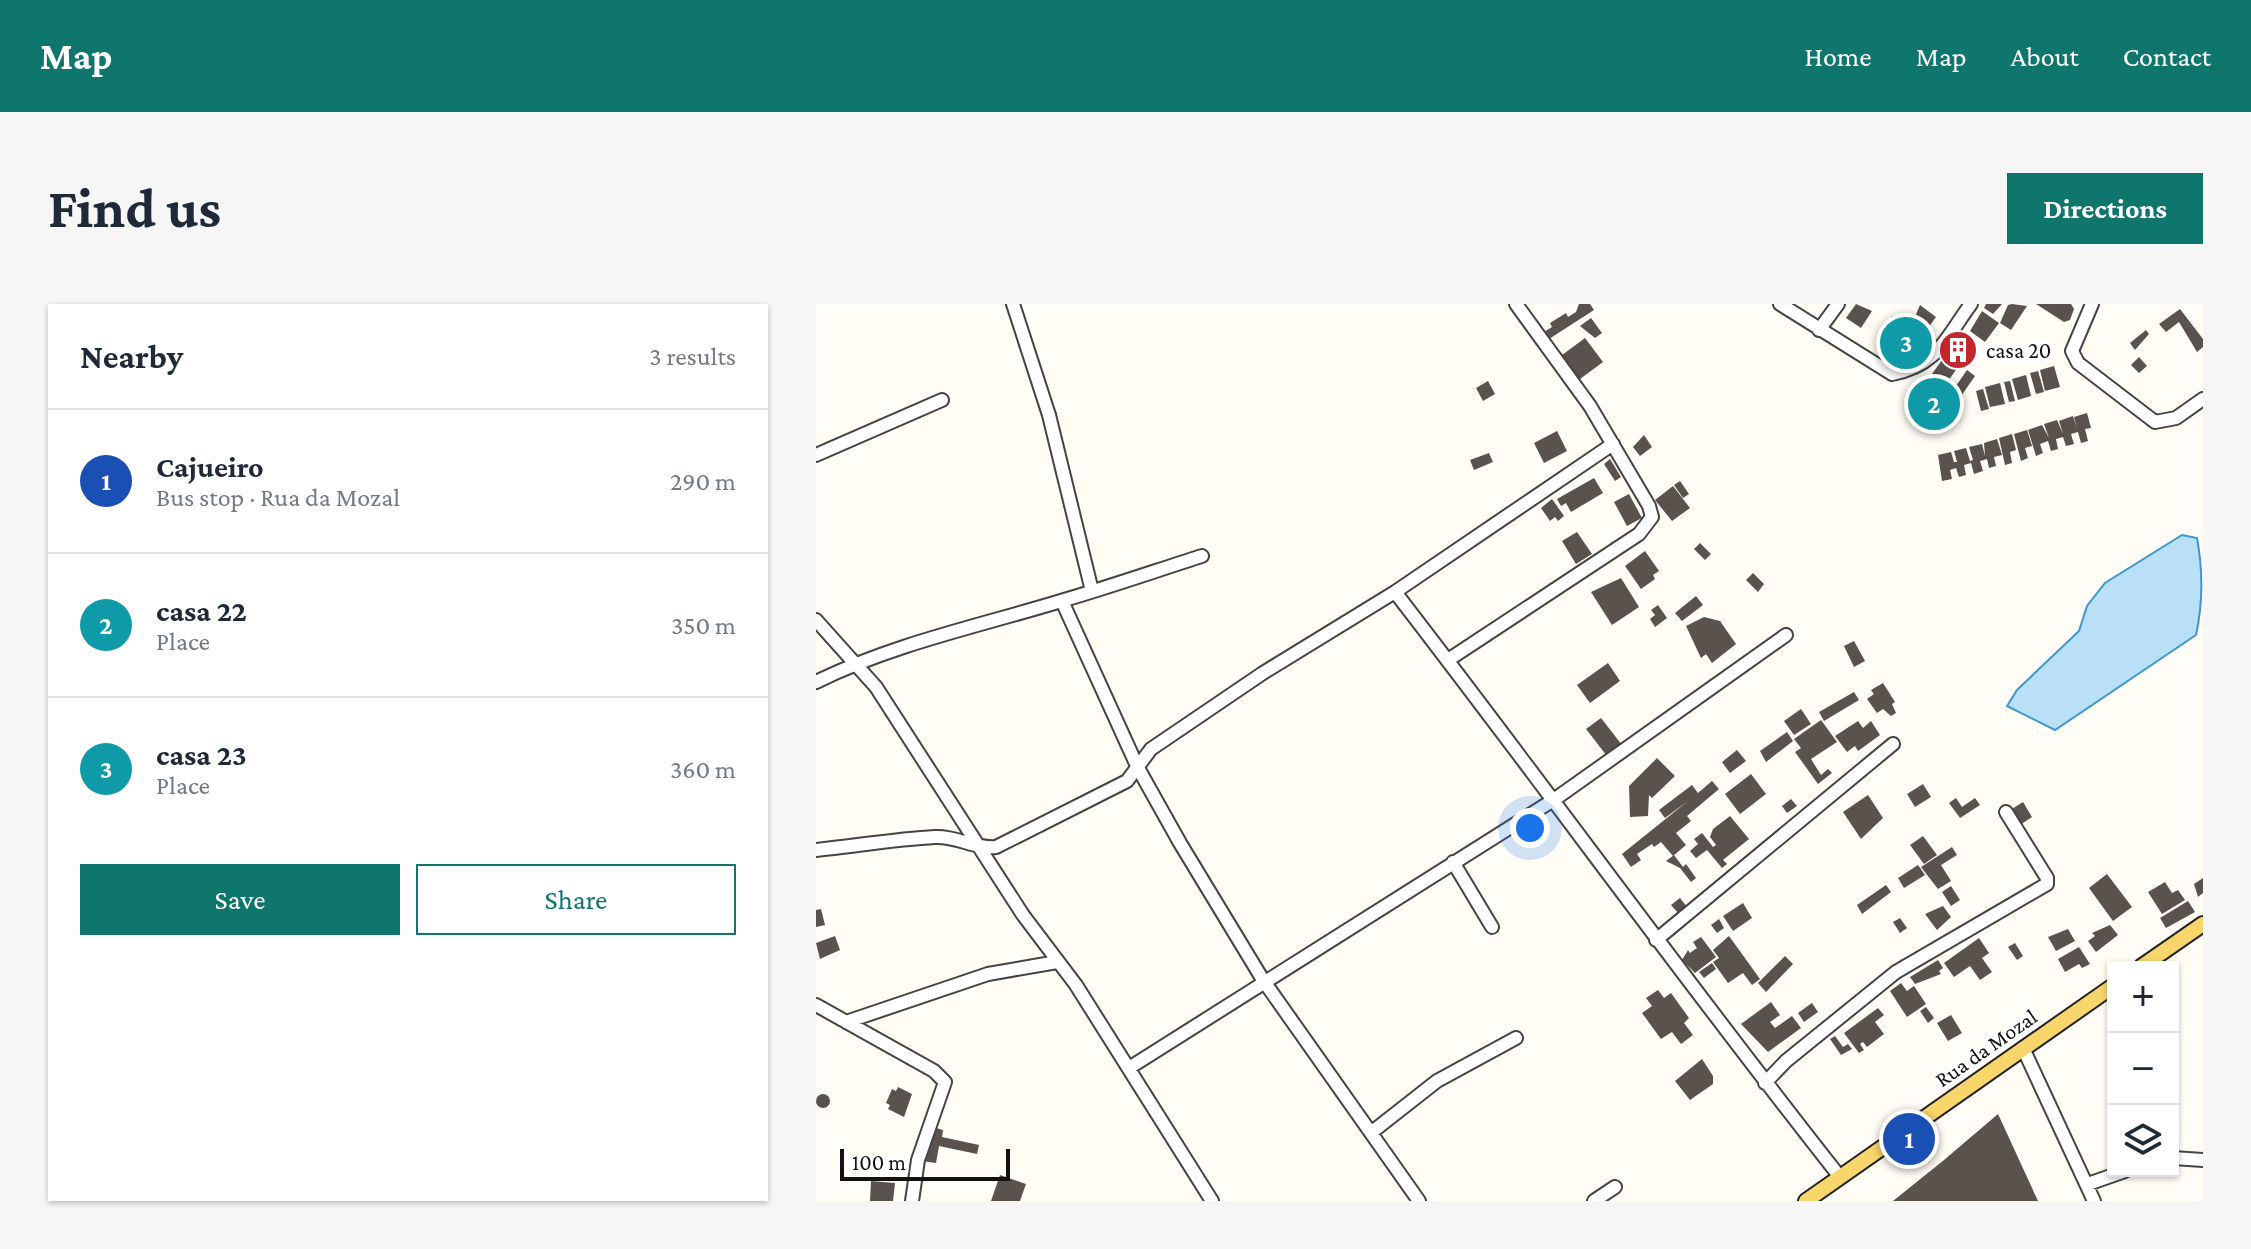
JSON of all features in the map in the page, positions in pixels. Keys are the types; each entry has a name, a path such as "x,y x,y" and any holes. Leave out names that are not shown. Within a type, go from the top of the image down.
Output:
{"main road":[{"path":"2150,961 2203,924"},
{"name":"Rua da Mozal","path":"1806,1201 2107,990"}],"street":[{"path":"1013,304 1049,415 1092,591"},
{"path":"1448,660 1648,526 1652,517 1649,506 1613,444 1516,304"},
{"path":"1780,304 1892,374 1916,369 1931,359 1971,304"},
{"path":"1819,330 1838,304"},
{"path":"2092,304 2072,351 2078,363 2155,422 2176,418 2203,399"},
{"path":"816,455 942,400"},
{"path":"816,850 937,837 968,841 977,847 996,847 1127,781 1151,749 1263,673 1395,592 1613,444"},
{"path":"816,682 936,636 1062,601 1202,556"},
{"path":"1395,592 1555,799 1656,940 1840,1177"},
{"path":"1062,601 1138,768 1263,980 1419,1201"},
{"path":"816,620 876,687 977,847 1076,985 1212,1201"},
{"path":"1129,1068 1263,980 1555,799 1786,635"},
{"path":"1656,940 1893,744"},
{"path":"1765,1083 1786,1061 1896,972 2047,884 2047,878 2006,812"},
{"path":"1453,862 1492,927"},
{"path":"846,1022 988,974 1057,962"},
{"path":"816,1005 934,1071 945,1082 918,1160 912,1201"},
{"path":"1372,1132 1437,1081 1516,1038"},
{"path":"2023,1048 2094,1201"},
{"path":"2179,1158 2203,1160"},
{"path":"2088,1184 2108,1177"},
{"path":"1594,1201 1615,1187"}],"water":[{"path":"2182,535 2197,538 2199,550 2201,599 2196,635 2055,730 2007,706 2017,690 2079,631 2087,606 2105,583"}],"building":[{"path":"1579,304 1590,304 1594,310 1549,339 1544,332 1552,327 1550,323 1566,313 1568,317 1576,312"},
{"path":"1856,304 1872,311 1861,328 1846,318"},
{"path":"1986,304 2002,304 1993,314 1984,308"},
{"path":"2036,304 2071,304 2074,309 2070,320 2064,322"},
{"path":"1920,305 1936,317 1923,335 1911,326"},
{"path":"2008,305 2027,306 2011,330 2000,323"},
{"path":"2180,309 2203,339 2203,347 2197,352 2179,322 2166,332 2159,324"},
{"path":"1982,311 1999,323 1985,342 1970,331"},
{"path":"1892,316 1900,321 1894,331 1886,325"},
{"path":"1591,318 1602,333 1595,338 1580,326"},
{"path":"1903,328 1917,338 1906,355 1896,348"},
{"path":"2146,330 2149,334 2135,350 2130,343"},
{"name":"casa 20","path":"1955,334 1970,344 1957,362 1947,355 1956,343 1951,340"},
{"path":"1585,338 1603,362 1576,382 1558,358"},
{"path":"1944,357 1958,367 1946,384 1932,374"},
{"path":"2139,357 2147,366 2139,373 2131,365"},
{"path":"2054,366 2060,387 2045,391 2040,370"},
{"path":"1967,370 1975,376 1957,402 1949,396"},
{"path":"2038,371 2044,392 2036,394 2030,373"},
{"path":"2026,375 2031,396 2018,400 2012,379"},
{"path":"1488,381 1495,394 1483,401 1476,388"},
{"path":"2010,381 2015,401 2009,402 2004,382"},
{"path":"2000,383 2005,404 1990,407 1985,387"},
{"path":"1983,389 1989,409 1981,411 1976,391"},
{"path":"1930,393 1947,405 1939,415 1922,403"},
{"path":"2087,413 2091,428 2085,429 2088,441 2081,443 2078,432 2071,434 2074,444 2066,446 2063,437 2056,439 2058,449 2051,451 2048,441 2040,444 2043,453 2036,456 2028,430 2042,425 2049,438 2044,424 2057,420 2063,434 2059,421 2073,416 2077,429 2074,417"},
{"path":"2027,430 2032,446 2025,448 2028,458 2021,461 2014,434"},
{"path":"1557,431 1567,451 1544,463 1534,443"},
{"path":"2012,434 2016,450 2010,452 2012,463 2005,465 1999,438"},
{"path":"1644,435 1652,447 1640,456 1633,447"},
{"path":"1997,439 2002,455 1994,457 1996,466 1989,468 1987,459 1980,461 1983,471 1974,474 1971,463 1964,465 1966,475 1959,477 1956,468 1950,470 1952,479 1942,481 1938,455 1951,452 1954,462 1957,462 1954,451 1966,448 1970,461 1973,460 1969,447 1982,444 1985,456 1984,443"},
{"path":"1489,453 1493,462 1474,470 1470,460"},
{"path":"1610,459 1621,477 1615,481 1604,464"},
{"path":"1594,478 1603,493 1571,512 1566,503 1561,506 1557,499"},
{"path":"1680,481 1689,494 1683,498 1674,485"},
{"path":"1673,486 1690,508 1672,521 1655,500"},
{"path":"1629,494 1642,518 1627,526 1614,502"},
{"path":"1552,499 1564,516 1558,521 1555,517 1550,521 1541,508"},
{"path":"1577,532 1592,554 1576,564 1562,541"},
{"path":"1700,543 1711,554 1705,560 1694,549"},
{"path":"1645,551 1659,571 1653,575 1655,579 1641,589 1625,566"},
{"path":"1753,573 1764,584 1758,592 1746,580"},
{"path":"1621,578 1639,607 1612,625 1591,592"},
{"path":"1696,596 1703,605 1682,621 1675,613"},
{"path":"1658,605 1667,618 1655,627 1650,619 1655,615 1651,610"},
{"path":"1704,617 1720,621 1736,644 1712,663 1706,654 1701,658 1686,626"},
{"path":"1854,641 1865,661 1854,667 1844,646"},
{"path":"1608,663 1620,681 1590,703 1577,685"},
{"path":"1883,683 1895,702 1892,704 1896,713 1891,716 1883,709 1877,713 1867,699 1874,694 1871,690"},
{"path":"1854,692 1859,700 1824,721 1819,712"},
{"path":"1801,709 1811,724 1794,735 1784,721"},
{"path":"1601,718 1622,745 1607,756 1586,729"},
{"path":"1821,720 1837,742 1811,759 1821,775 1828,769 1832,773 1818,784 1795,752 1801,748 1794,739"},
{"path":"1858,721 1863,728 1871,721 1880,735 1858,751 1855,746 1847,752 1835,736"},
{"path":"1787,732 1793,741 1766,762 1760,751"},
{"path":"1737,750 1746,761 1730,773 1722,762"},
{"path":"1657,758 1675,776 1652,798 1649,795 1648,816 1630,817 1629,786"},
{"path":"1751,774 1766,794 1740,814 1725,794"},
{"path":"1712,781 1719,789 1687,816 1691,821 1676,833 1686,845 1673,856 1661,842 1654,847 1652,844 1637,854 1641,860 1631,867 1622,854 1688,801 1665,818 1659,810 1692,785 1698,793"},
{"path":"1923,784 1931,797 1915,807 1907,794"},
{"path":"1868,795 1883,818 1861,839 1843,812"},
{"path":"1956,798 1962,807 1975,798 1980,805 1960,818 1949,803"},
{"path":"1791,799 1797,806 1787,813 1782,806"},
{"path":"2023,802 2032,817 2017,827 2007,812"},
{"path":"1730,816 1749,839 1723,860 1727,864 1722,868 1707,850 1696,858 1690,851 1698,844 1694,839 1702,833 1713,847 1716,845 1710,837 1713,829"},
{"path":"1923,836 1937,855 1924,864 1910,845"},
{"path":"1952,847 1957,855 1941,865 1951,881 1938,889 1921,867"},
{"path":"1674,855 1683,867 1686,864 1696,878 1691,882 1680,868 1666,861"},
{"path":"1918,865 1925,875 1904,888 1898,878"},
{"path":"2107,874 2132,907 2113,921 2089,888"},
{"path":"2203,878 2203,893 2198,897 2194,884"},
{"path":"2165,882 2172,893 2178,890 2185,900 2162,914 2148,892"},
{"path":"1886,885 1891,892 1862,914 1857,905"},
{"path":"1951,886 1960,900 1951,906 1942,892"},
{"path":"1680,898 1687,907 1679,914 1671,905"},
{"path":"2188,901 2195,912 2166,928 2160,918"},
{"path":"1743,903 1752,918 1733,931 1723,916"},
{"path":"1943,906 1951,917 1937,930 1925,914"},
{"path":"821,909 825,925 816,927 816,910"},
{"path":"1900,918 1907,928 1900,933 1893,922"},
{"path":"1719,919 1724,928 1717,933 1711,925"},
{"path":"2110,925 2118,935 2096,952 2088,941 2095,936 2092,933"},
{"path":"2068,929 2075,941 2056,951 2048,937"},
{"path":"835,936 840,950 820,959 816,943"},
{"path":"1729,936 1760,979 1752,985 1743,973 1728,983 1713,962 1719,958 1713,950"},
{"path":"1701,937 1716,957 1695,973 1682,960 1688,950 1690,953 1697,948 1693,942"},
{"path":"1979,938 1989,953 1982,958 1992,972 1980,980 1970,966 1954,977 1944,963"},
{"path":"2015,943 2023,956 2017,960 2008,947"},
{"path":"2079,947 2090,964 2082,968 2079,964 2065,972 2058,959"},
{"path":"1785,956 1793,964 1766,992 1758,983"},
{"path":"1938,960 1943,968 1939,971 1941,974 1915,984 1910,977"},
{"path":"1712,963 1716,969 1704,978 1699,972"},
{"path":"1901,983 1907,991 1914,986 1926,1004 1907,1017 1890,991"},
{"path":"1658,990 1664,998 1671,993 1689,1018 1684,1023 1693,1035 1681,1044 1672,1032 1661,1039 1642,1013 1652,1006 1646,998"},
{"path":"1771,1002 1780,1015 1770,1022 1775,1028 1792,1016 1801,1028 1768,1052 1741,1024"},
{"path":"1812,1003 1818,1012 1804,1022 1798,1013"},
{"path":"1926,1007 1934,1018 1928,1023 1920,1011"},
{"path":"1878,1008 1884,1015 1875,1022 1884,1034 1867,1047 1863,1042 1860,1044 1864,1050 1859,1053 1844,1033"},
{"path":"1951,1015 1962,1033 1948,1041 1937,1023"},
{"path":"1835,1036 1843,1047 1848,1044 1852,1049 1841,1055 1830,1039"},
{"path":"1702,1059 1713,1076 1713,1084 1690,1100 1675,1081"},
{"path":"898,1087 912,1094 904,1117 888,1109 890,1105 886,1103 892,1089 896,1091"},
{"path":"823,1094 830,1101 823,1108 816,1101"},
{"path":"1998,1114 2038,1201 1893,1201 1944,1160"},
{"path":"936,1128 943,1130 942,1137 979,1145 977,1154 939,1146 936,1163 922,1161 928,1134 934,1135"},
{"path":"1000,1175 1026,1184 1020,1201 991,1201"},
{"path":"871,1181 895,1183 893,1201 870,1201"}],"place":[{"name":"casa 23","path":"1906,343"},
{"name":"casa 20","path":"1958,350"},
{"name":"casa 22","path":"1934,404"},
{"name":"Cajueiro","path":"1909,1139"}]}
